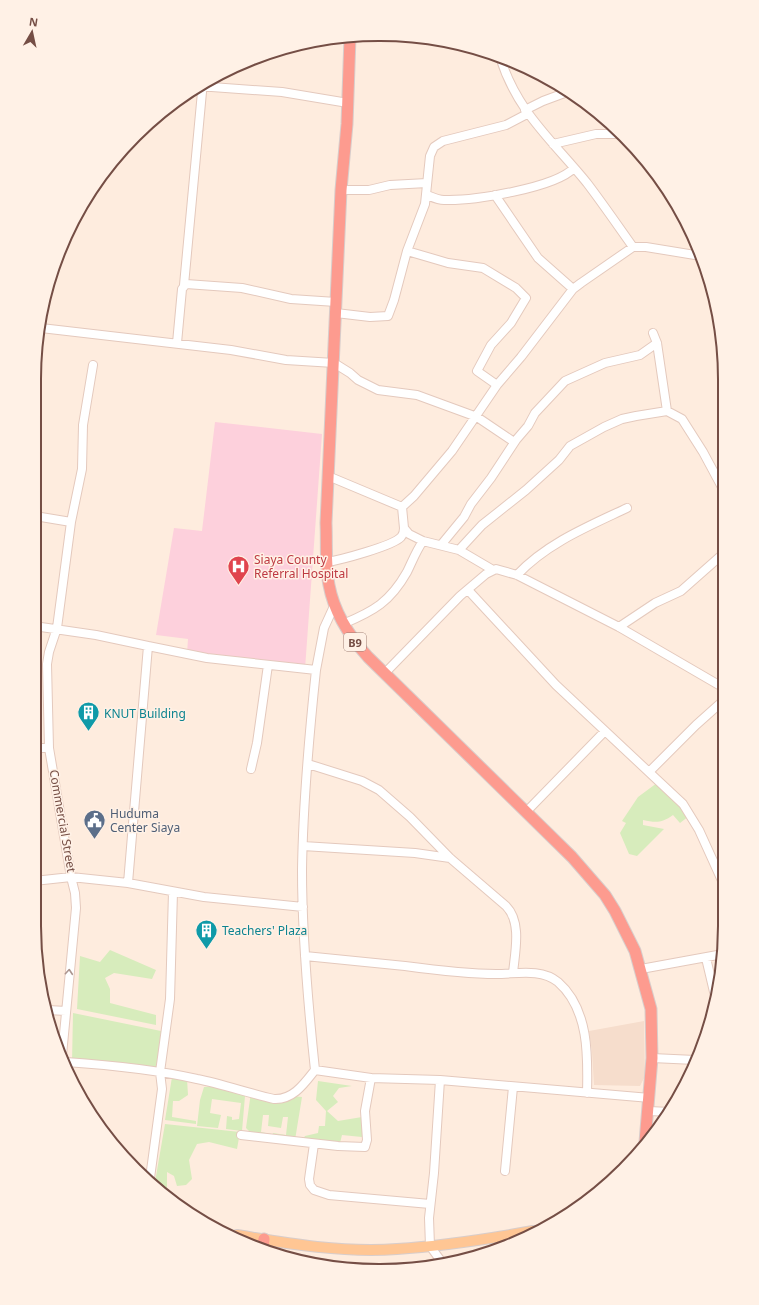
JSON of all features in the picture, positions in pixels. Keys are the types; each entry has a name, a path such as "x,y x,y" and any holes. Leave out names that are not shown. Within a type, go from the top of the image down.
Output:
{"highway":[{"name":"B9","path":"350,43 345,164 341,190 326,523 329,586 343,624 360,649 572,857 605,895 628,934 641,969 651,1009 652,1058 647,1133"}],"main road":[{"path":"263,1243 357,1249 392,1249 430,1246 521,1233"}],"street":[{"path":"503,65 511,86 526,112 574,168 633,247"},
{"path":"209,87 282,92 348,103"},
{"path":"177,343 180,301 184,285 202,91"},
{"path":"184,285 188,284 242,288 336,308 370,317 388,316 394,300 407,251 423,211 427,195 431,152 438,143 506,125 542,101 562,94"},
{"path":"553,144 596,134 613,134"},
{"path":"427,195 445,200 495,195 522,190 555,180 568,175 574,168"},
{"path":"341,190 370,190 390,185 427,183"},
{"path":"495,195 538,258 573,289"},
{"path":"402,507 414,496 452,451 497,385 573,289 601,267 633,247 646,247 694,255"},
{"path":"407,251 448,263 483,268 525,295 526,298 518,313 501,336 491,345 477,371 497,385"},
{"path":"45,328 231,350 286,360 334,363 358,380 378,390 417,395 476,417 514,442"},
{"path":"653,333 657,343 667,411"},
{"path":"441,545 464,517 471,504 492,478 514,442 524,432 535,413 565,381 605,364 640,355 657,343"},
{"name":"Commercial Street","path":"92,365 84,425 82,469 71,522 57,628 49,652 46,676 49,748 71,877 128,883 173,892 303,906"},
{"path":"459,550 482,525 526,490 559,460 570,446 582,438 622,419 667,411 682,419 703,452 718,480"},
{"path":"328,476 402,507"},
{"path":"327,562 348,558 389,544 401,537 404,528 402,507"},
{"path":"517,575 531,562 562,540 628,508"},
{"path":"41,517 71,522"},
{"path":"404,528 409,534 423,541 459,550 493,570 505,571 517,575 619,627 718,685"},
{"path":"343,624 378,608 387,600 402,580 423,541"},
{"path":"619,627 655,603 681,590 718,558"},
{"path":"384,674 460,596 493,570"},
{"path":"468,590 556,685 687,809 718,873"},
{"path":"70,1062 119,1066 160,1072 197,1079 274,1099 283,1099 295,1092 315,1070 305,956 303,846 316,670 322,634 335,604"},
{"path":"41,627 57,628 148,646 184,655 316,670"},
{"path":"128,883 148,646"},
{"path":"251,769 258,743 268,665"},
{"path":"649,772 718,705"},
{"path":"526,812 605,731"},
{"path":"41,748 49,748"},
{"path":"308,764 362,781 379,790 410,817 450,858 510,910 516,930 513,972"},
{"path":"303,846 415,852 450,858"},
{"path":"41,880 71,877 75,893 76,908 63,1044"},
{"path":"150,1175 162,1089 160,1072 170,999 173,892"},
{"path":"305,956 461,972 498,974 513,972 541,974 557,981 569,995 575,1006 584,1031 587,1056 587,1093"},
{"path":"641,969 716,956"},
{"path":"706,958 712,985"},
{"path":"52,1010 66,1011"},
{"path":"652,1058 690,1060"},
{"path":"315,1070 371,1078 440,1080 650,1098"},
{"path":"241,1135 314,1144 364,1147 367,1140 365,1111 371,1078"},
{"path":"439,1258 430,1246 430,1204 434,1173 440,1080"},
{"path":"505,1172 513,1087"},
{"path":"649,1111 662,1112"},
{"path":"314,1144 309,1179 312,1189 329,1195 430,1204"}],"shaded area":[{"name":"Siaya County Referral Hospital","path":"215,422 322,434 305,669 187,654 188,639 156,635 174,528 202,531"},
{"path":"644,1021 645,1076 640,1086 594,1085 589,1031"}],"green space":[{"path":"661,780 689,816 680,823 673,815 666,820 659,822 643,820 643,825 664,829 637,856 629,854 620,833 626,823 622,821 638,797"},
{"path":"110,950 156,970 152,979 114,973 105,978 110,989 110,1003 156,1015 156,1025 77,1009 80,956 100,962"},
{"path":"73,1013 161,1031 157,1068 72,1062"},
{"path":"172,1077 187,1079 188,1095 179,1101 173,1101 172,1117 196,1121 196,1124 165,1120"},
{"path":"318,1081 352,1086 339,1088 333,1096 338,1102 327,1111 338,1121 362,1117 362,1137 342,1135 340,1143 303,1139 305,1136 318,1133 319,1126 325,1126 326,1111 316,1100"},
{"path":"218,1086 245,1096 242,1131 226,1129 227,1116 232,1117 232,1120 239,1119 241,1103 212,1099 210,1113 221,1115 218,1128 197,1126 200,1100 204,1087"},
{"path":"251,1092 302,1097 295,1140 272,1137 273,1133 286,1135 288,1117 283,1117 281,1128 268,1126 269,1115 263,1115 261,1132 271,1134 271,1137 253,1135 246,1128"},
{"path":"165,1124 240,1132 237,1149 209,1142 197,1144 189,1160 192,1179 186,1185 177,1186 174,1176 167,1172 167,1189 155,1179"}],"place":[{"name":"Siaya County Referral Hospital","path":"238,586"},
{"name":"KNUT Building","path":"88,732"},
{"name":"Huduma Center Siaya","path":"94,840"},
{"name":"Teachers' Plaza","path":"206,950"}]}
